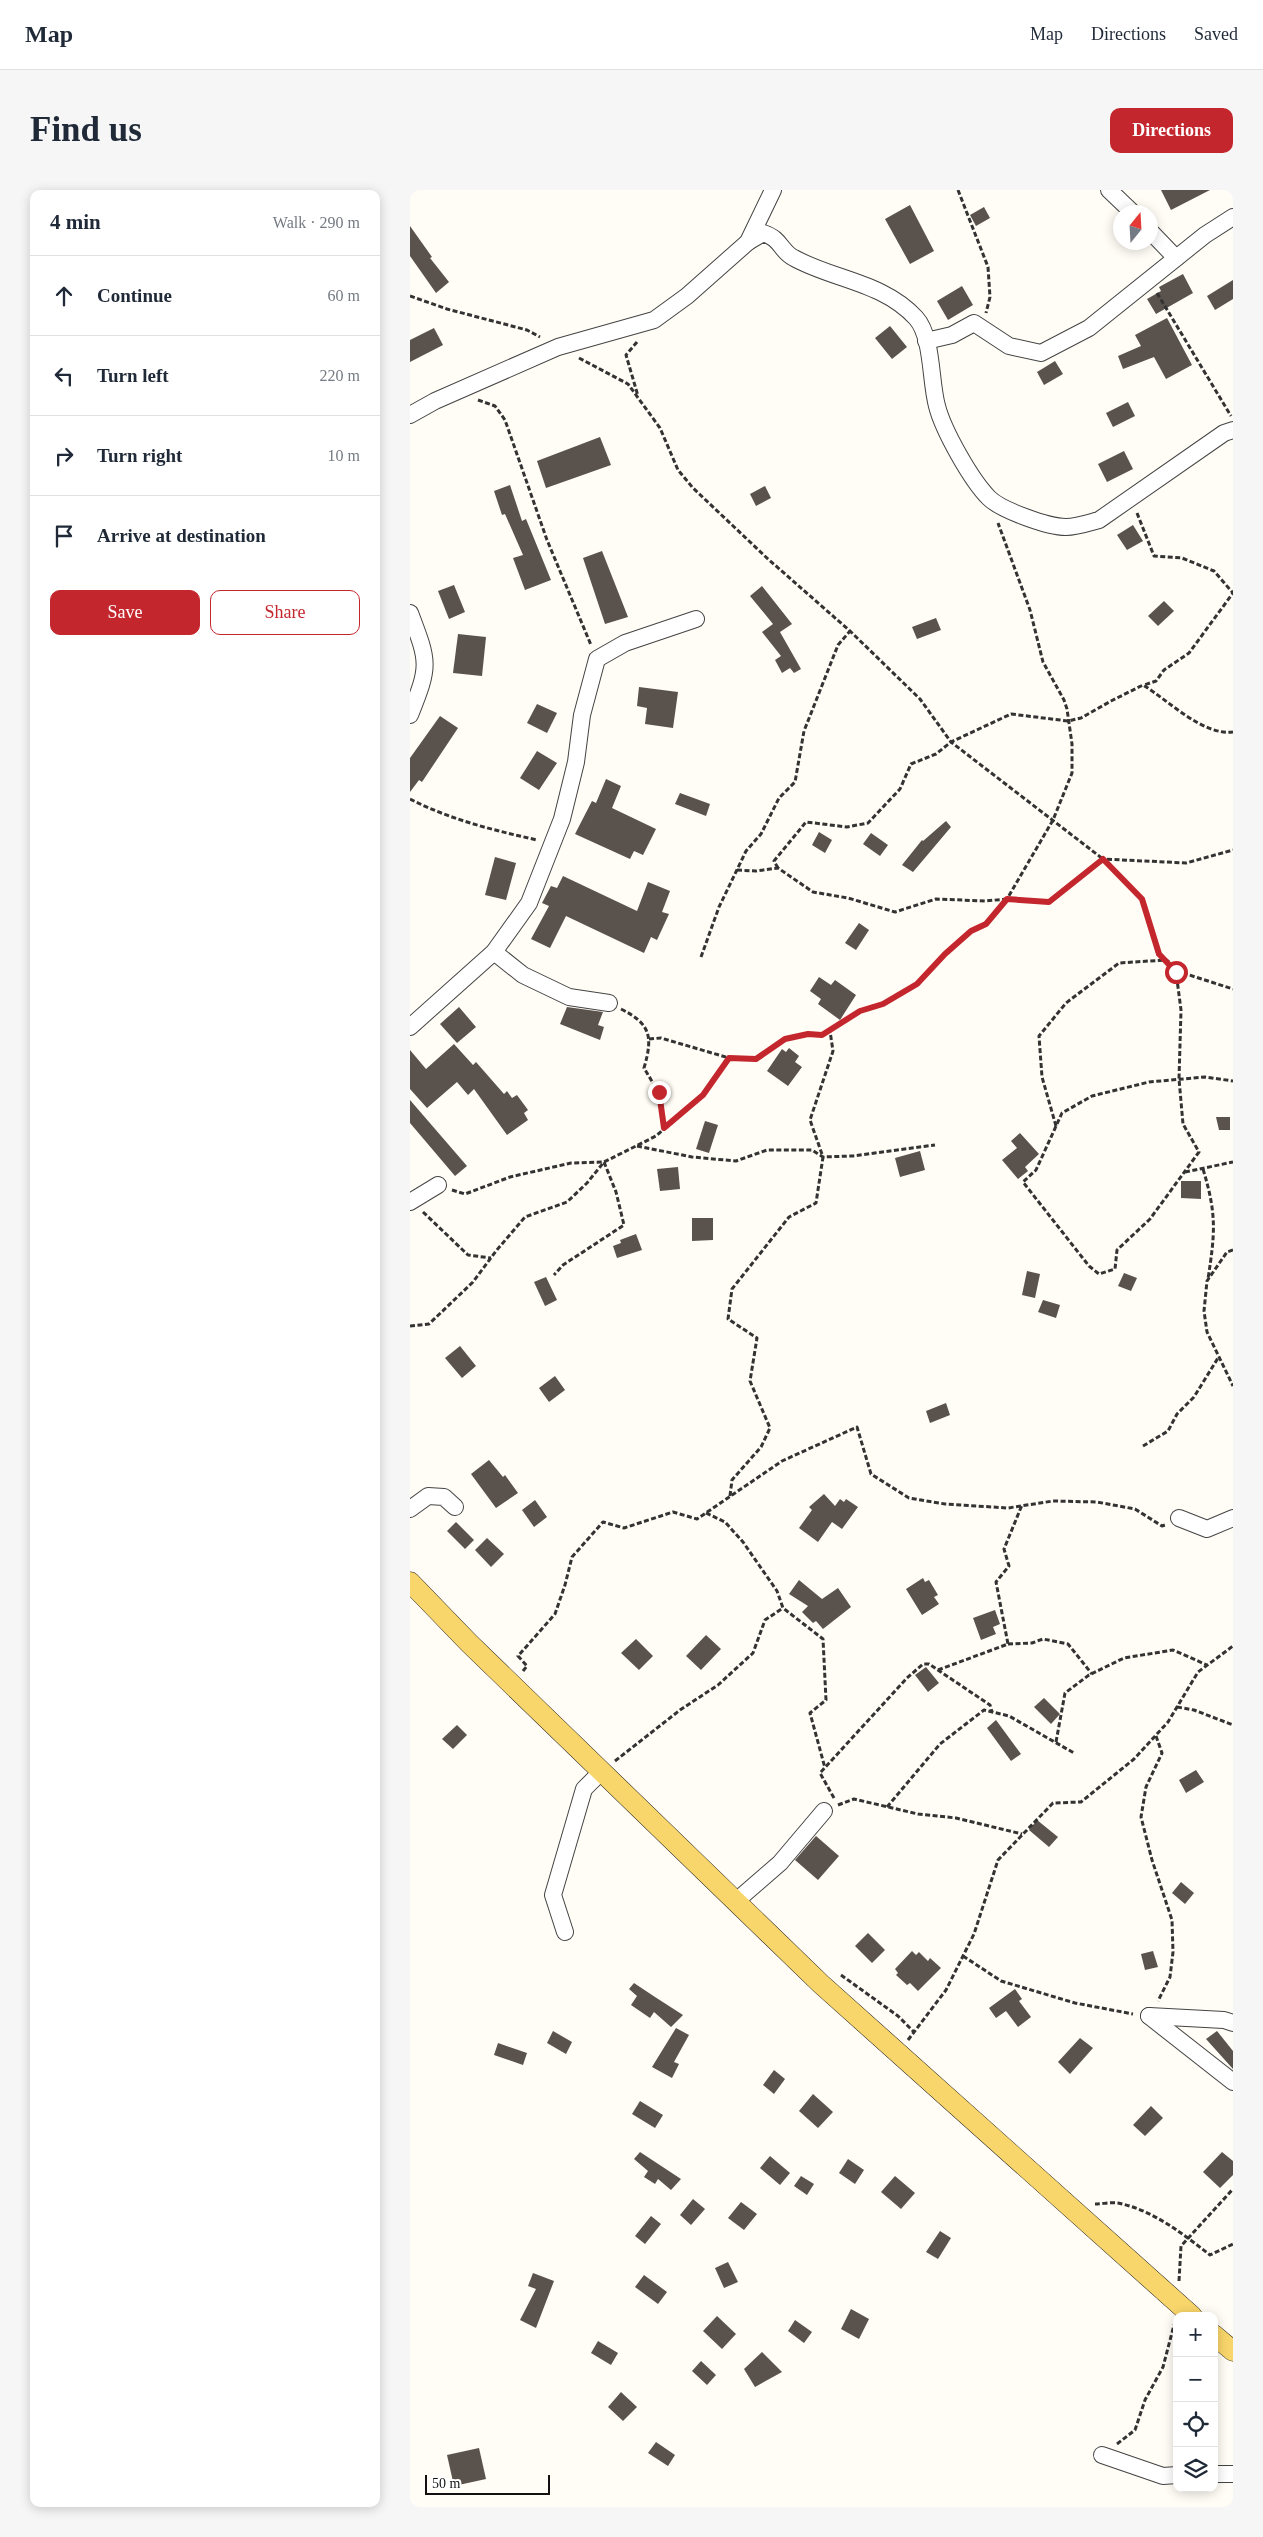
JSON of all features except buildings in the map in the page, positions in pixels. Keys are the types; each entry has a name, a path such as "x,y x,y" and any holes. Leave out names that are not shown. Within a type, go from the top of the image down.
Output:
{"main road":[{"path":"410,1582 512,1686 821,1984 1069,2206 1183,2312"},
{"path":"1218,2339 1233,2352"}],"street":[{"path":"748,242 773,190"},
{"path":"1110,190 1125,205"},
{"path":"926,341 952,335 974,323 1009,346 1041,353 1089,328 1205,235 1233,217"},
{"path":"410,415 435,400 558,347 654,320 687,296 748,242 763,233 774,237 791,257 809,266 861,282 883,294 916,319 926,341 937,406 952,444 989,498 1027,517 1064,527 1080,526 1099,520 1224,433 1233,430"},
{"path":"1158,239 1176,258"},
{"path":"410,613 426,660 424,678 410,715"},
{"path":"410,1027 494,952 529,903 562,819 576,762 582,715 597,659 625,643 696,619"},
{"path":"494,952 524,975 569,996 609,1003"},
{"path":"411,1202 438,1185"},
{"path":"410,1509 428,1496 444,1497 455,1507"},
{"path":"1179,1518 1208,1529 1233,1518"},
{"path":"565,1932 553,1895 584,1789 601,1772"},
{"path":"735,1902 780,1863 831,1808"},
{"path":"1149,2016 1224,2020 1233,2023"},
{"path":"1149,2016 1233,2082"},
{"path":"1102,2455 1163,2476 1173,2475"},
{"path":"1218,2474 1233,2474"}],"path":[{"path":"958,190 988,267 990,297 982,329"},
{"path":"1149,280 1233,419"},
{"path":"410,296 447,309 527,330 628,384 660,428 678,470 693,488 768,559 850,631 920,699 951,742 1103,859 1142,899 1159,954 1184,973 1233,989"},
{"path":"639,399 626,355 654,320"},
{"path":"471,399 495,406 505,420 547,540 597,659"},
{"path":"649,1039 661,1038 729,1058 756,1059 785,1039 808,1034 822,1035 860,1011 883,1004 917,984 945,954 971,931 986,924 1007,899 1053,820 1072,773 1072,744 1064,700 1043,662 1030,610 989,498"},
{"path":"1132,498 1154,556 1182,558 1214,572 1233,593 1189,653 1164,670 1156,681 1110,701 1081,718 1068,721 1011,714 951,742 936,754 911,764 900,789 868,823 847,827 806,822 774,861 778,868 813,892 848,898 895,912 936,899 985,901 1007,899 1049,902 1103,859 1186,863 1233,850"},
{"path":"701,957 719,907 746,851 761,834 779,798 795,782 804,731 838,645 850,631"},
{"path":"1144,685 1163,696 1190,719 1224,733 1233,732"},
{"path":"410,799 435,812 469,825 552,843"},
{"path":"737,870 756,871 778,868"},
{"path":"1166,960 1176,972 1181,1010 1179,1079 1183,1124 1199,1152 1150,1219 1117,1250 1115,1269 1099,1274 1089,1266 1023,1182 1036,1170 1062,1113 1092,1096 1149,1082 1179,1079 1205,1077 1233,1081"},
{"path":"1056,1126 1042,1077 1039,1036 1066,1003 1119,963 1166,960"},
{"path":"609,1003 636,1016 646,1026 649,1039 644,1068 659,1092 664,1128"},
{"path":"730,1496 732,1480 761,1447 770,1428 750,1381 757,1338 728,1319 732,1288 789,1217 816,1203 823,1157 810,1120 832,1051 830,1031"},
{"path":"438,1185 464,1194 527,1173 571,1163 604,1162 636,1146 664,1128 703,1095 729,1058"},
{"path":"636,1146 692,1158 736,1161 766,1150 812,1150 823,1157 853,1156 935,1144"},
{"path":"410,1326 429,1324 473,1282 526,1217 568,1202 588,1183 604,1162"},
{"path":"554,1275 562,1266 624,1225 616,1192 604,1162"},
{"path":"1184,1172 1203,1170 1233,1162"},
{"path":"1203,1170 1215,1218 1212,1257 1207,1281 1205,1318 1207,1332 1233,1386"},
{"path":"411,1202 468,1255 491,1258"},
{"path":"1207,1281 1227,1252 1233,1250"},
{"path":"1144,1446 1168,1431 1177,1414 1194,1397 1218,1358"},
{"path":"512,1686 527,1666 518,1656 555,1614 572,1557 604,1522 624,1528 673,1512 697,1519 782,1461 857,1427 871,1474 909,1498 945,1504 1008,1508 1054,1501 1097,1502 1135,1509 1162,1526 1179,1518"},
{"path":"1008,1644 996,1582 1009,1566 1004,1549 1022,1506"},
{"path":"706,1513 725,1522 743,1542 777,1591 783,1608 823,1639 826,1700 810,1713 825,1768"},
{"path":"601,1772 680,1710 718,1685 753,1653 765,1620 783,1608"},
{"path":"937,1670 1008,1644 1032,1643 1043,1639 1068,1644 1092,1674"},
{"path":"899,2053 946,1990 974,1934 998,1860 1053,1803 1082,1802 1134,1760 1168,1722 1198,1672 1233,1646"},
{"path":"1056,1742 1065,1693 1092,1674 1124,1658 1174,1650 1207,1664"},
{"path":"992,1712 990,1705 929,1664 923,1664 906,1678 820,1773 831,1808 854,1799 918,1814 956,1818 1022,1834"},
{"path":"1177,1707 1194,1710 1233,1725"},
{"path":"887,1807 940,1744 984,1710 1009,1716 1074,1753"},
{"path":"963,1956 1001,1981 1075,2003 1149,2016 1170,1977 1173,1952 1172,1920 1152,1860 1141,1817 1146,1786 1162,1753 1156,1736"},
{"path":"834,1971 898,2016 914,2032"},
{"path":"1183,2312 1179,2259 1181,2246 1187,2237 1233,2189"},
{"path":"1069,2206 1118,2203 1149,2215 1187,2237 1210,2255 1233,2244"},
{"path":"1102,2455 1135,2430 1145,2400 1162,2366 1173,2338"}],"route":[{"path":"659,1092 664,1128 703,1095 729,1058 756,1059 785,1039 808,1034 822,1035 860,1011 883,1004 917,984 945,954 971,931 986,924 1007,899 1049,902 1103,859 1142,899 1159,954 1176,972"}]}
